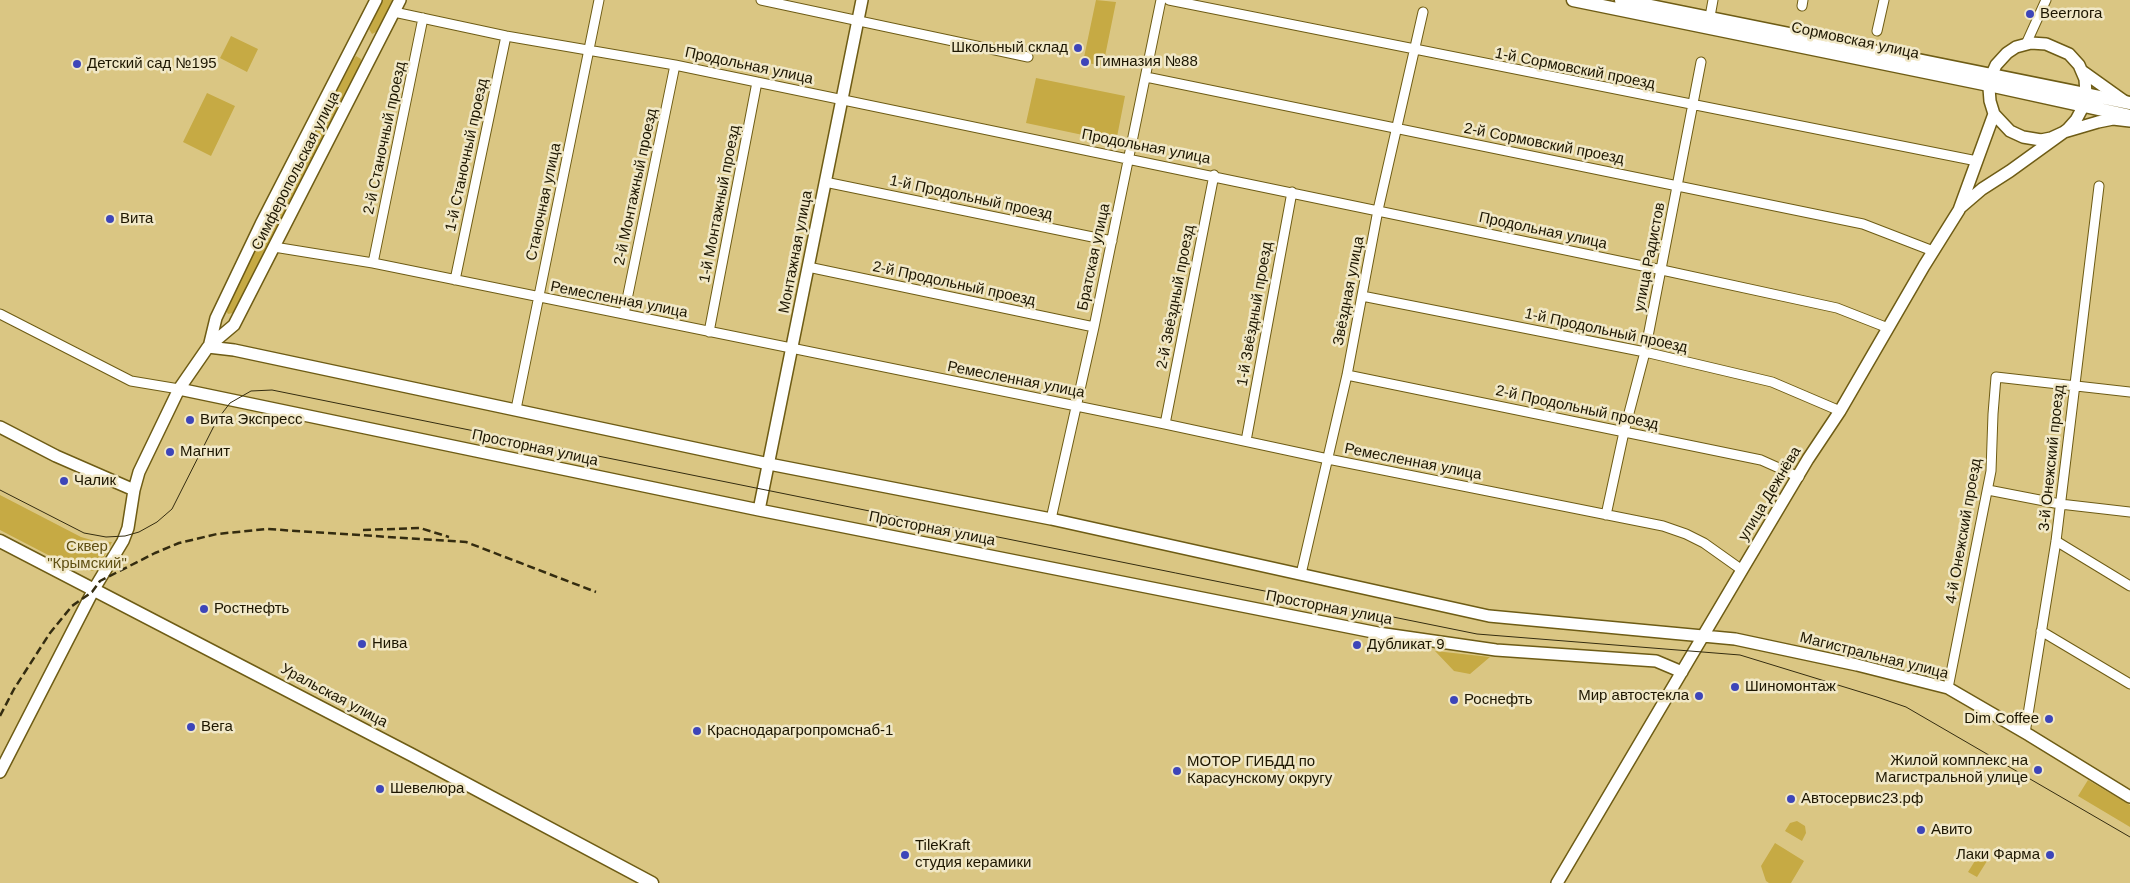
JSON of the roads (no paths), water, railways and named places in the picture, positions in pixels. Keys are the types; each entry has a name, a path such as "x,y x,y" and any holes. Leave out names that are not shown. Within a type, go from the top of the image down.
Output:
{"main road":[{"name":"Сормовская улица","path":"1573,0 1709,23 2085,99 2128,102"},
{"name":"Сормовская улица","path":"1621,0 1709,23"},
{"name":"Сормовская улица","path":"2085,99 2130,116"},
{"name":"Уральская улица","path":"0,541 652,883"},
{"name":"Уральская улица","path":"0,546 93,590 645,883"}],"street":[{"name":"Симферопольская улица","path":"208,348 216,318 261,224 376,0"},
{"name":"Симферопольская улица","path":"0,772 93,590 123,542 128,528 139,472 179,389 208,348 234,325 400,0"},
{"name":"Станочная улица","path":"516,410 599,0"},
{"path":"761,0 858,19 1028,57"},
{"name":"Монтажная улица","path":"760,510 862,0"},
{"name":"Братская улица","path":"1052,519 1094,327 1161,0"},
{"name":"1-й Сормовский проезд","path":"1169,0 1692,106 1977,161"},
{"path":"1709,23 1713,0"},
{"path":"1876,31 1884,0"},
{"path":"2026,44 2046,0"},
{"name":"Продольная улица","path":"394,12 506,36 675,65 1214,175 1837,308 1888,328"},
{"name":"Звёздная улица","path":"1301,574 1347,375 1378,210 1422,12"},
{"name":"2-й Станочный проезд","path":"373,263 423,18"},
{"name":"1-й Станочный проезд","path":"455,280 506,36"},
{"path":"357,38 376,47"},
{"path":"1959,210 1970,198 2064,132 2076,120 2085,99 2085,79 2081,70 2069,54 2056,46 2041,43 2026,44 2007,53 1996,65 1990,79 1990,101 1994,114 2006,128 2023,137 2041,140 2051,138 2064,132 2098,122 2113,120 2130,121"},
{"name":"улица Радистов","path":"1606,515 1624,432 1645,352 1701,62"},
{"name":"2-й Монтажный проезд","path":"624,314 675,65"},
{"path":"2081,70 2105,89 2128,102"},
{"name":"2-й Сормовский проезд","path":"1146,77 1863,224 1933,251"},
{"name":"1-й Монтажный проезд","path":"709,332 758,82"},
{"name":"улица Дежнёва","path":"1557,883 1808,459 1840,411 1959,210 1994,114"},
{"name":"2-й Звёздный проезд","path":"1166,424 1214,175"},
{"name":"1-й Продольный проезд","path":"825,182 1112,241"},
{"name":"3-й Онежский проезд","path":"2025,732 2056,541 2100,186"},
{"name":"1-й Звёздный проезд","path":"1246,441 1292,192"},
{"name":"Ремесленная улица","path":"274,247 373,263 1166,424 1328,460 1663,526 1704,543 1742,570"},
{"name":"2-й Продольный проезд","path":"808,267 1094,327"},
{"name":"1-й Продольный проезд","path":"1362,296 1645,352 1772,382 1840,411"},
{"path":"0,314 131,381 179,389"},
{"name":"Просторная улица","path":"208,348 234,350 769,464 1052,519 1489,616 1702,637"},
{"name":"2-й Продольный проезд","path":"1347,375 1760,460 1799,477"},
{"name":"4-й Онежский проезд","path":"1948,688 1991,471 1992,414 1996,377 2074,385"},
{"path":"2074,385 2130,392"},
{"name":"Просторная улица","path":"179,389 760,510 1378,633 1496,650 1656,661 1682,672"},
{"path":"0,427 56,456 134,490"},
{"path":"1988,490 2060,504 2130,512"},
{"path":"2056,541 2130,586"},
{"path":"2041,631 2130,684"},
{"name":"Магистральная улица","path":"1702,637 1735,639 1773,646 1948,688 2025,732 2130,797"}],"tram line":[{"path":"0,490 84,533 106,537 125,536 139,532 157,522 172,509 217,420 230,403 251,391 272,390 1477,634 1740,655 1906,707 2130,837"}],"railway":[{"path":"363,530 420,528 449,537"},
{"path":"0,716 14,689 50,633 72,606 92,592 100,581 179,543 217,534 267,529 466,542 596,592"}],"place":[{"name":"Beerлога","path":"2030,14"},
{"name":"Школьный склад","path":"1078,48"},
{"name":"Гимназия №88","path":"1085,62"},
{"name":"Детский сад №195","path":"77,64"},
{"name":"Вита","path":"110,219"},
{"name":"Вита Экспресс","path":"190,420"},
{"name":"Магнит","path":"170,452"},
{"name":"Чалик","path":"64,481"},
{"name":"Ростнефть","path":"204,609"},
{"name":"Нива","path":"362,644"},
{"name":"Дубликат 9","path":"1357,645"},
{"name":"Шиномонтаж","path":"1735,687"},
{"name":"Мир автостекла","path":"1699,696"},
{"name":"Роснефть","path":"1454,700"},
{"name":"Dim Coffee","path":"2049,719"},
{"name":"Вега","path":"191,727"},
{"name":"Краснодарагропромснаб-1","path":"697,731"},
{"name":"Жилой комплекс на Магистральной улице","path":"2038,770"},
{"name":"МОТОР ГИБДД по Карасунскому округу","path":"1177,771"},
{"name":"Шевелюра","path":"380,789"},
{"name":"Автосервис23.рф","path":"1791,799"},
{"name":"Авито","path":"1921,830"},
{"name":"TileKraft студия керамики","path":"905,855"},
{"name":"Лаки Фарма","path":"2050,855"}],"park label":[{"name":"Сквер \"Крымский\"","path":"87,556"}]}
